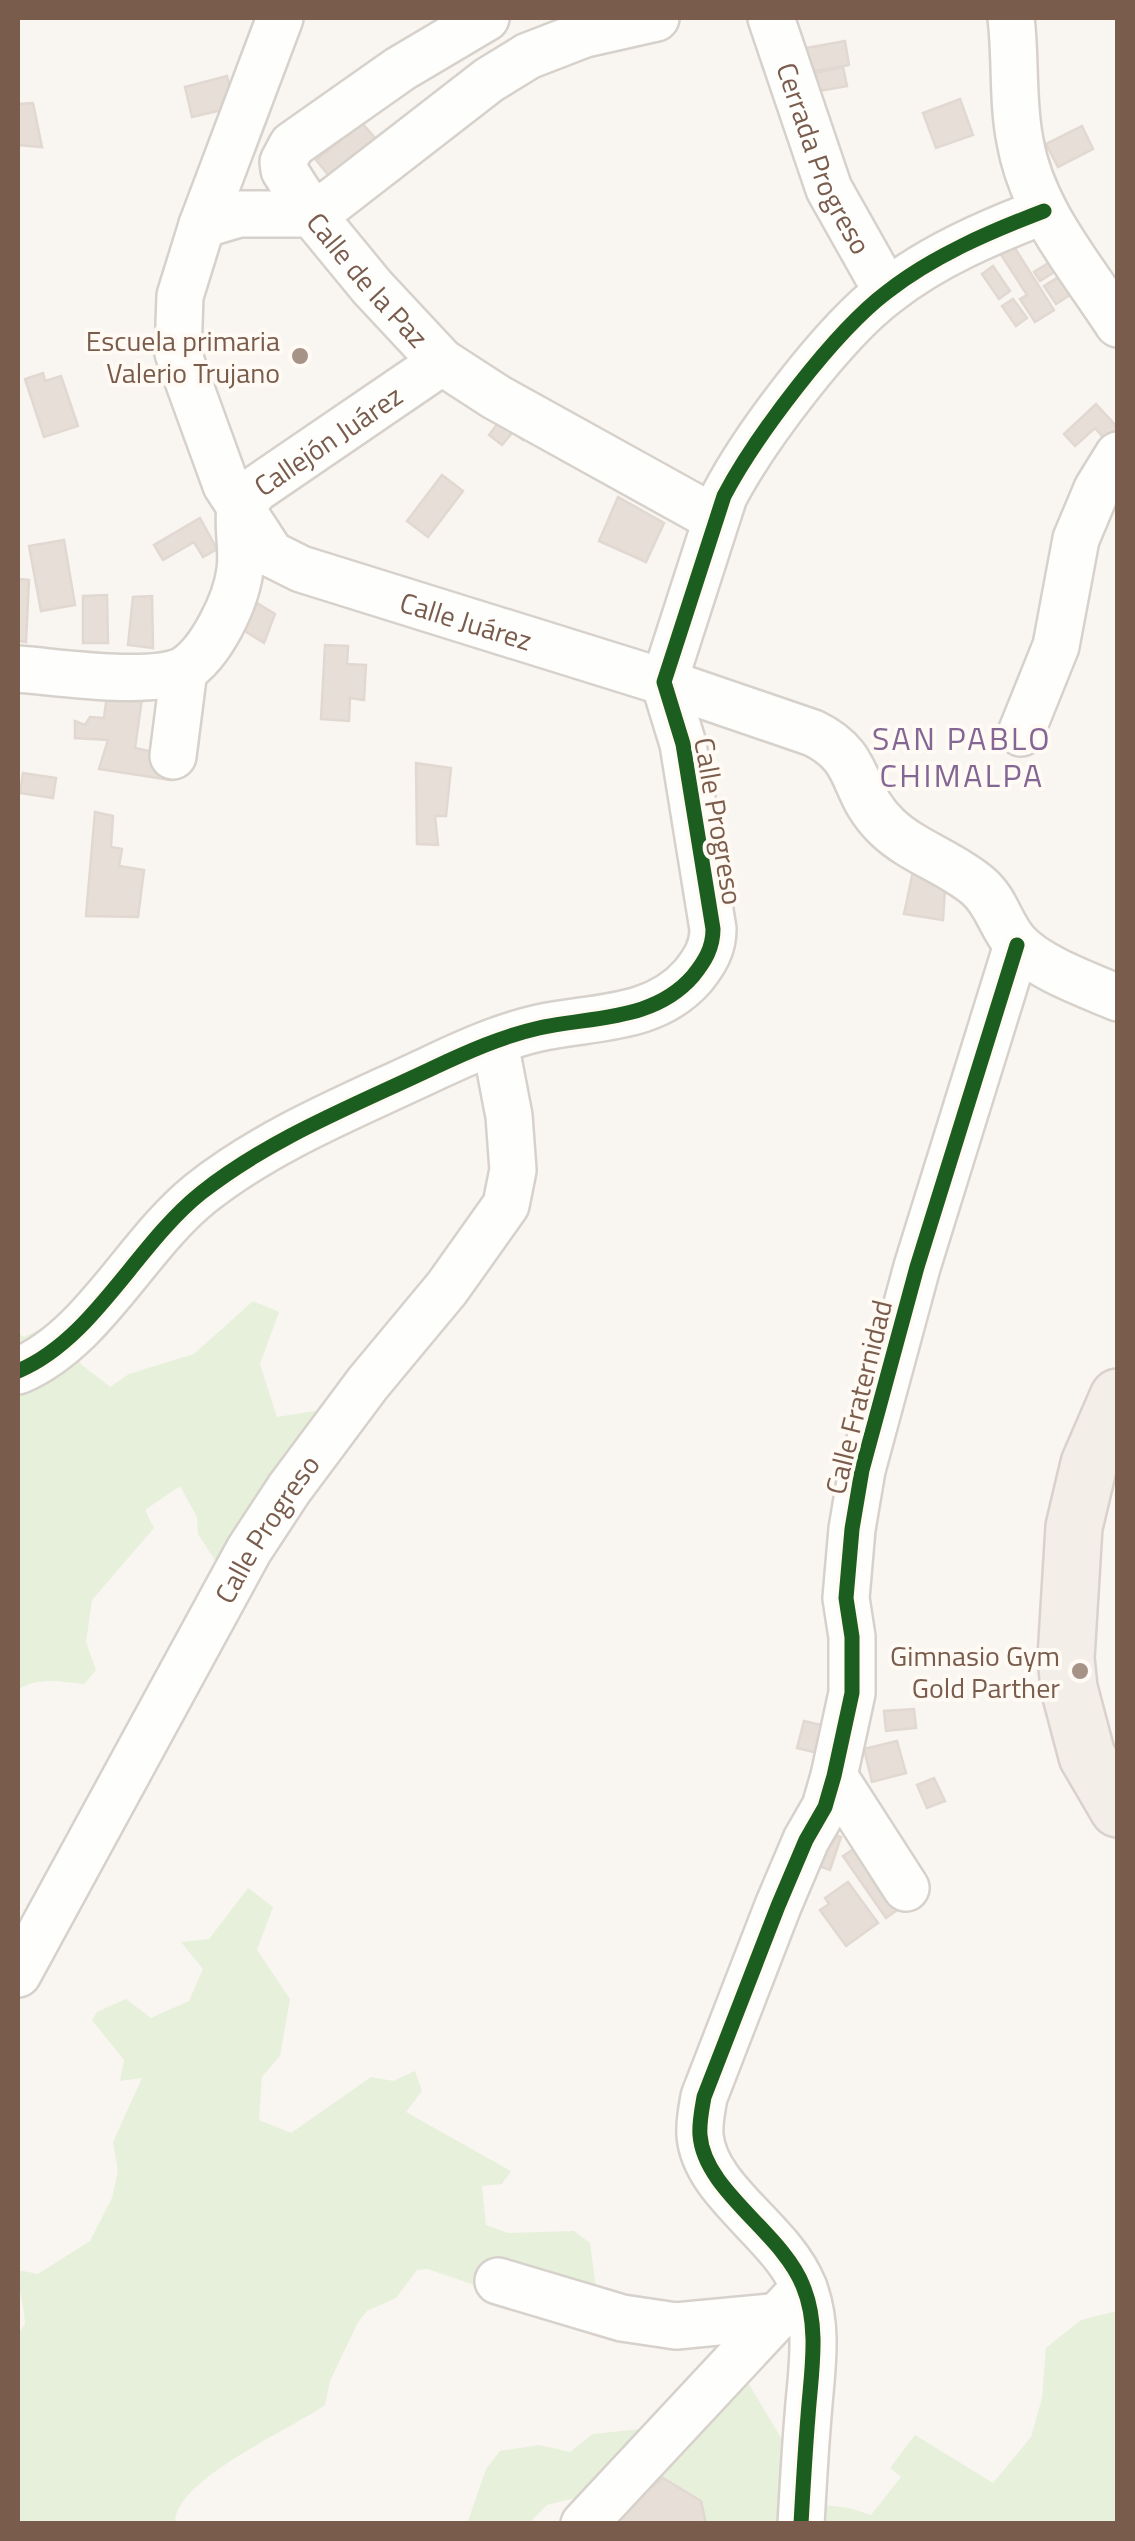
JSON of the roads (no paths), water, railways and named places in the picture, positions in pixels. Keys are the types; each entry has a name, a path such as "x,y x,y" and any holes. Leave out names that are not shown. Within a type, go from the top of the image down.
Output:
{"main road":[{"path":"1118,1397 1090,1464 1074,1527 1066,1658 1068,1688 1087,1756 1118,1809"}],"street":[{"name":"Calle Juárez","path":"280,18 202,224 180,296 178,353 226,485 270,554 289,565 664,682 835,744 848,758 862,794 876,815 905,841 977,885 990,898 1017,946"},
{"path":"312,214 284,170 283,162 292,145 400,69 486,18"},
{"name":"Calle de la Paz","path":"656,18 585,34 528,56 489,80 312,214 372,287 442,362 496,397 716,519"},
{"name":"Cerrada Progreso","path":"771,18 829,188 887,292"},
{"path":"1011,18 1019,138 1027,173 1044,211 1118,324"},
{"path":"664,682 716,519 737,471 776,418 856,320 887,292 956,249 1044,211"},
{"path":"202,224 239,214 312,214"},
{"name":"Callejón Juárez","path":"184,670 196,662 216,635 238,581 240,507 256,489 442,362"},
{"path":"1021,732 1056,646 1076,539 1097,488 1118,454"},
{"path":"18,669 145,676 172,675 184,670 173,756"},
{"name":"Calle Progreso","path":"18,1371 50,1355 70,1336 154,1238 216,1182 282,1138 471,1050 536,1028 660,1004 679,992 704,964 713,929 683,744 664,682"},
{"path":"1017,946 1118,998"},
{"name":"Calle Fraternidad","path":"792,2302 774,2238 734,2198 703,2152 700,2136 704,2097 778,1906 825,1806 834,1776 852,1693 852,1637 846,1598 862,1470 917,1267 1017,946"},
{"name":"Calle Progreso","path":"18,1974 250,1550 289,1489 447,1288 506,1205 513,1170 509,1116 496,1042"},
{"path":"834,1776 906,1888"},
{"path":"498,2281 622,2318 676,2326 792,2302"},
{"path":"584,2524 792,2302"},
{"path":"792,2302 813,2330 814,2360 800,2524"}],"place":[{"name":"Escuela primaria Valerio Trujano","path":"300,356"},
{"name":"Gimnasio Gym Gold Parther","path":"1080,1671"}],"district":[{"name":"SAN PABLO CHIMALPA","path":"962,756"}]}
